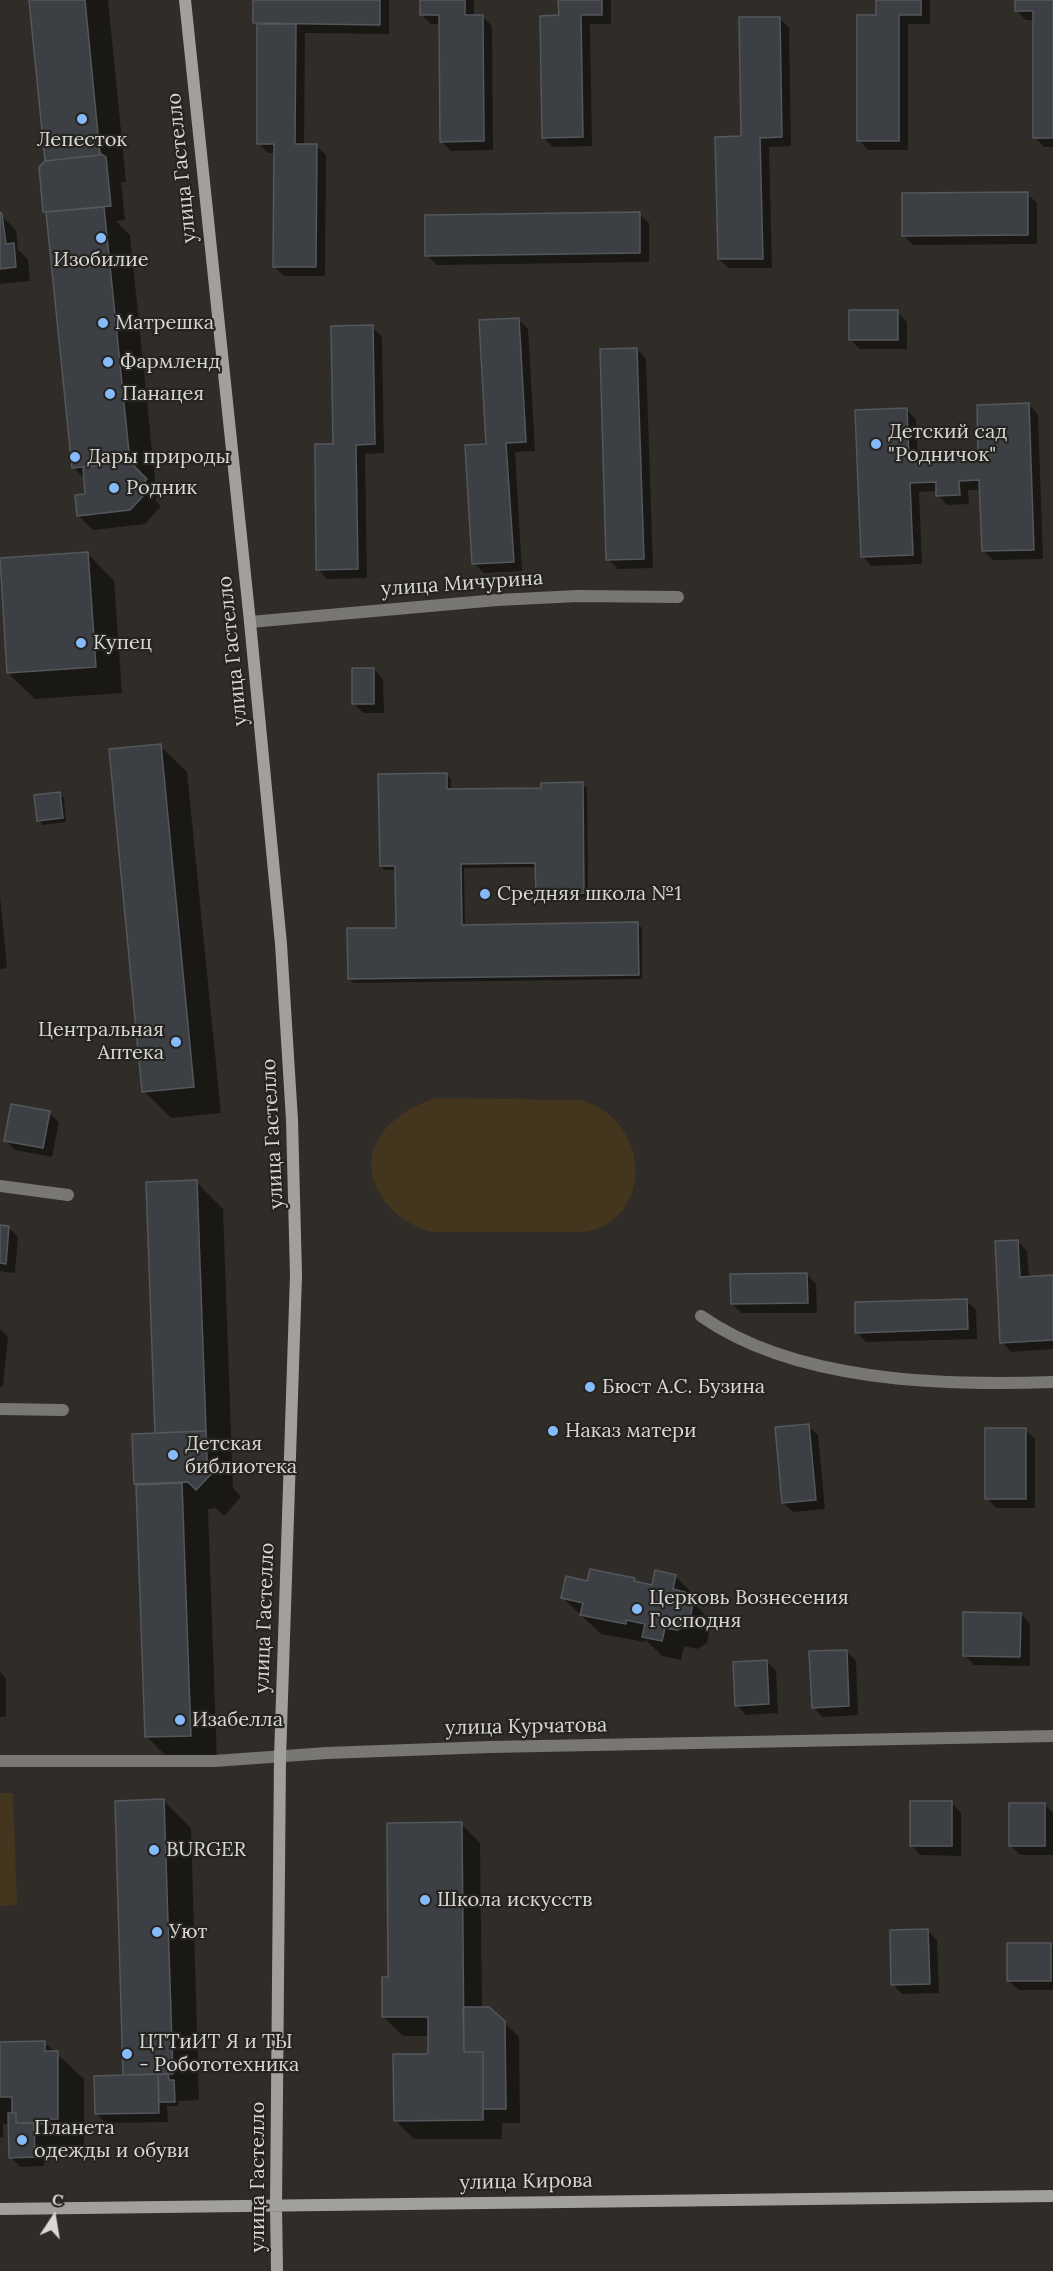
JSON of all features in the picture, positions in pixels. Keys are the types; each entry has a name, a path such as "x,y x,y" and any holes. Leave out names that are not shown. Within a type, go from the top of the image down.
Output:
{"main road":[{"name":"улица Гастелло","path":"185,0 250,622 286,999 296,1209 296,1275 280,1758 277,2271"},
{"name":"улица Кирова","path":"0,2209 1053,2196"}],"street":[{"name":"улица Мичурина","path":"250,622 497,600 578,596 678,597"},
{"path":"0,1186 68,1195"},
{"path":"701,1316 725,1333 776,1353 852,1372 909,1380 987,1384 1053,1382"},
{"path":"0,1408 63,1410"},
{"name":"улица Курчатова","path":"0,1761 214,1761 327,1753 478,1747 1053,1736"}],"shaded area":[{"path":"436,1098 582,1100 600,1108 619,1125 631,1145 635,1161 632,1193 615,1218 602,1227 585,1232 432,1232 409,1223 390,1208 380,1194 373,1177 371,1161 382,1134 392,1122 405,1112"},
{"path":"0,1793 13,1793 17,1905 0,1906"}],"building":[{"path":"29,0 85,0 100,155 45,161"},
{"path":"253,0 380,0 380,25 253,23"},
{"path":"420,0 465,0 465,15 483,15 484,141 440,142 439,15 420,15"},
{"path":"558,0 602,0 602,15 581,15 583,137 542,138 540,16 559,15"},
{"path":"876,0 921,0 921,15 899,15 899,141 857,141 857,15 876,15"},
{"path":"1015,0 1053,0 1053,138 1033,138 1033,11 1015,11"},
{"path":"739,17 780,17 782,137 760,138 763,259 718,259 715,137 741,136"},
{"path":"257,24 296,24 295,144 317,144 316,267 273,267 274,144 257,144"},
{"path":"100,153 106,157 111,206 43,212 39,167 45,161 100,155"},
{"path":"1028,192 1028,235 902,236 902,193"},
{"path":"104,207 130,462 72,468 46,212"},
{"path":"0,212 6,244 14,243 16,267 0,269"},
{"path":"640,212 640,253 425,256 425,215"},
{"path":"849,310 898,310 898,340 849,340"},
{"path":"519,318 526,442 506,443 514,562 472,564 465,445 486,444 479,320"},
{"path":"373,325 375,444 356,445 358,569 316,570 315,444 333,444 331,326"},
{"path":"637,348 644,559 606,560 600,349"},
{"path":"1029,403 1034,550 982,551 979,480 959,481 960,495 936,496 936,482 910,483 913,555 861,557 855,410 907,408 909,458 978,455 977,405"},
{"name":"Родник","path":"130,462 147,479 141,486 148,491 130,510 77,516 75,495 85,494 83,467"},
{"path":"88,552 96,667 7,673 0,558"},
{"path":"352,668 374,668 374,704 352,704"},
{"path":"161,744 194,1087 142,1092 109,749"},
{"path":"447,773 447,789 541,788 541,783 583,782 584,893 536,894 535,863 461,864 462,925 638,922 639,975 348,979 347,928 396,928 395,866 380,866 378,774"},
{"path":"60,792 63,818 37,821 34,795"},
{"path":"11,1104 50,1111 43,1148 4,1141"},
{"path":"197,1180 206,1431 155,1433 146,1182"},
{"path":"0,1225 9,1226 6,1264 0,1263"},
{"path":"1018,1240 1020,1277 1053,1275 1053,1340 1000,1343 995,1241"},
{"path":"807,1273 808,1303 731,1304 730,1274"},
{"path":"967,1299 968,1329 855,1333 855,1302"},
{"path":"809,1424 816,1500 782,1503 775,1427"},
{"path":"985,1428 1026,1428 1026,1499 985,1499"},
{"path":"206,1431 207,1460 216,1469 196,1490 188,1482 134,1484 132,1434"},
{"path":"182,1483 191,1736 145,1737 136,1485"},
{"name":"Церковь Вознесения Господня","path":"590,1569 635,1578 634,1581 652,1585 655,1570 676,1575 673,1589 685,1592 693,1602 689,1624 677,1630 665,1628 662,1641 642,1637 645,1624 626,1620 626,1624 580,1615 583,1603 561,1598 566,1576 587,1581"},
{"path":"963,1612 1021,1613 1020,1657 963,1656"},
{"path":"847,1650 849,1706 812,1708 809,1651"},
{"path":"767,1660 769,1704 735,1706 733,1662"},
{"path":"164,1799 173,2074 123,2075 115,1801"},
{"path":"910,1801 952,1801 952,1846 910,1846"},
{"path":"1009,1803 1045,1803 1045,1846 1009,1846"},
{"name":"Школа искусств","path":"462,1822 464,2052 483,2052 483,2120 394,2121 393,2054 428,2054 428,2017 382,2017 382,1977 388,1977 387,1823"},
{"path":"928,1929 930,1984 891,1985 890,1930"},
{"path":"1007,1943 1051,1943 1051,1981 1007,1981"},
{"path":"463,2007 489,2007 505,2021 506,2109 483,2109 483,2052 464,2052"},
{"path":"45,2041 45,2051 58,2051 58,2119 49,2119 49,2124 16,2123 16,2113 12,2113 12,2097 0,2097 0,2042"},
{"path":"158,2074 159,2113 95,2114 94,2076"},
{"path":"158,2074 168,2074 169,2080 174,2080 175,2102 159,2102"},
{"name":"Планета одежды и обуви","path":"8,2113 16,2113 16,2123 34,2123 35,2157 9,2158"}],"place":[{"name":"Лепесток","path":"82,119"},
{"name":"Изобилие","path":"101,238"},
{"name":"Матрешка","path":"103,323"},
{"name":"Фармленд","path":"108,362"},
{"name":"Панацея","path":"110,394"},
{"name":"Детский сад \"Родничок\"","path":"876,444"},
{"name":"Дары природы","path":"75,457"},
{"name":"Родник","path":"114,488"},
{"name":"Купец","path":"81,643"},
{"name":"Средняя школа №1","path":"485,894"},
{"name":"Центральная Аптека","path":"176,1042"},
{"name":"Бюст А.С. Бузина","path":"590,1387"},
{"name":"Наказ матери","path":"553,1431"},
{"name":"Детская библиотека","path":"173,1455"},
{"name":"Церковь Вознесения Господня","path":"637,1609"},
{"name":"Изабелла","path":"180,1720"},
{"name":"BURGER","path":"154,1850"},
{"name":"Школа искусств","path":"425,1900"},
{"name":"Уют","path":"157,1932"},
{"name":"ЦТТиИТ Я и ТЫ - Робототехника","path":"127,2054"},
{"name":"Планета одежды и обуви","path":"22,2140"}]}
